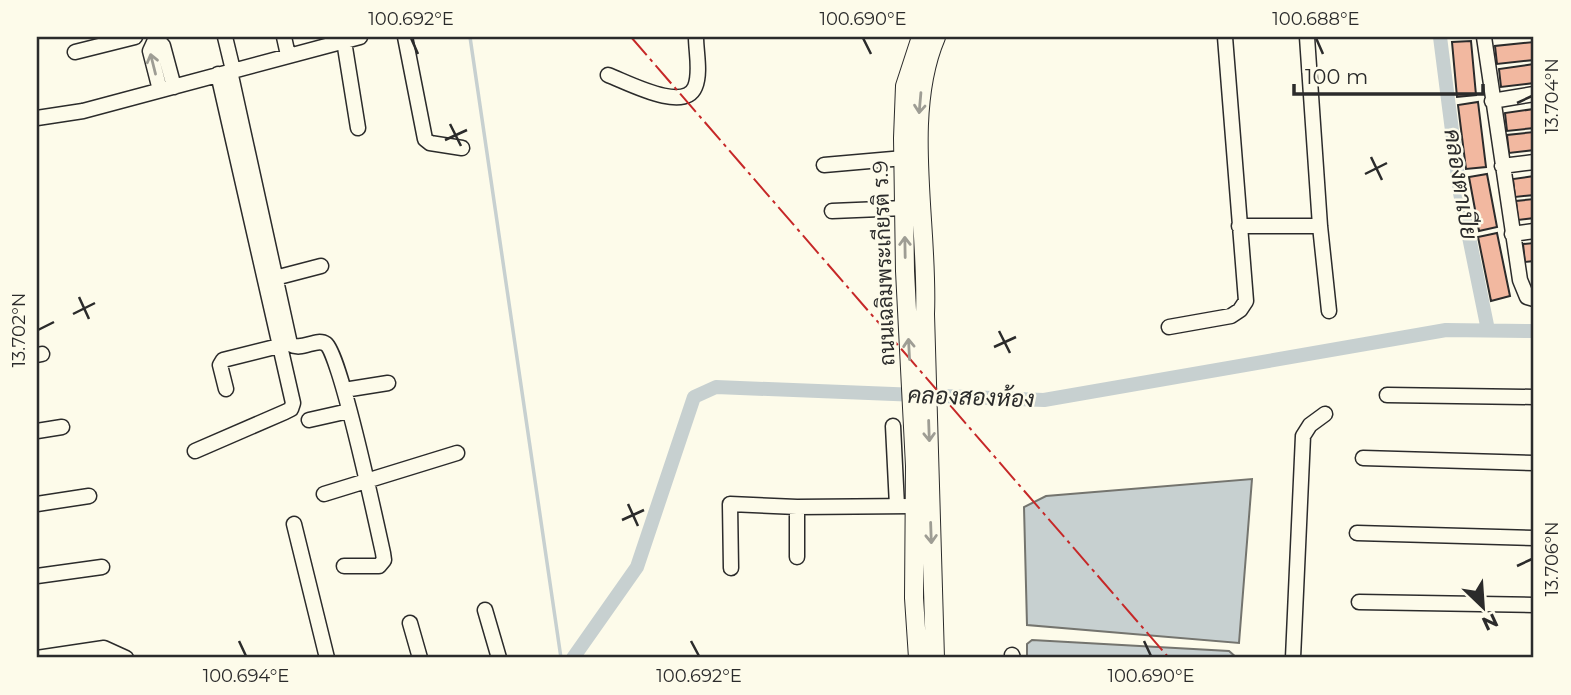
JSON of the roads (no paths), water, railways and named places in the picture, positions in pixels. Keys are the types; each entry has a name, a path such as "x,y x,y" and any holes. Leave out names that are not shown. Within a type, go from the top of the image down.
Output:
{"main road":[{"name":"ถนนเฉลิมพระเกียรติ ร.9","path":"921,37 905,86 905,208 916,315 934,658"},
{"name":"ถนนเฉลิมพระเกียรติ ร.9","path":"916,315 926,286 919,119 926,66 936,37"},
{"name":"ถนนเฉลิมพระเกียรติ ร.9","path":"918,658 905,506 922,466"}],"street":[{"path":"75,52 135,37"},
{"path":"194,450 291,409 293,403 279,346 227,71 225,37"},
{"path":"284,37 288,55"},
{"path":"37,118 83,111 360,37"},
{"path":"405,37 425,139 430,143 462,148"},
{"path":"608,75 662,95 684,97 691,93 696,85 696,37"},
{"path":"1169,327 1231,316 1240,310 1246,301 1225,37"},
{"path":"1307,37 1320,226 1329,311"},
{"path":"1484,37 1523,291 1527,297 1534,299"},
{"path":"155,38 150,51 167,88"},
{"path":"344,41 358,128"},
{"path":"227,71 290,344 298,347 322,342 332,352 366,482 384,560 379,566 344,566"},
{"path":"1492,101 1534,94"},
{"path":"824,165 904,158"},
{"path":"1502,166 1534,162"},
{"path":"832,211 905,208"},
{"path":"1239,226 1320,226"},
{"path":"1513,234 1534,231"},
{"path":"275,278 321,266"},
{"path":"226,389 220,365 223,360 279,346"},
{"path":"344,390 388,383"},
{"path":"1387,394 1534,397"},
{"path":"309,421 349,411"},
{"path":"1293,658 1303,436 1310,425 1325,414"},
{"path":"731,568 730,504 797,507 905,506 893,426"},
{"path":"37,430 62,427"},
{"path":"324,494 457,453"},
{"path":"1363,458 1534,463"},
{"path":"37,504 89,496"},
{"path":"797,507 797,557"},
{"path":"294,524 327,658"},
{"path":"1357,533 1534,538"},
{"path":"37,576 102,567"},
{"path":"1359,602 1534,605"},
{"path":"485,610 499,658"},
{"path":"410,623 420,658"},
{"path":"37,658 105,653 126,658"}],"waterway":[{"path":"470,37 561,658"},
{"name":"คลองตาเปีย","path":"1440,37 1460,193 1488,330"},
{"name":"คลองสองห้อง","path":"573,658 637,567 694,397 716,387 1044,400 1446,330 1534,331"}]}
